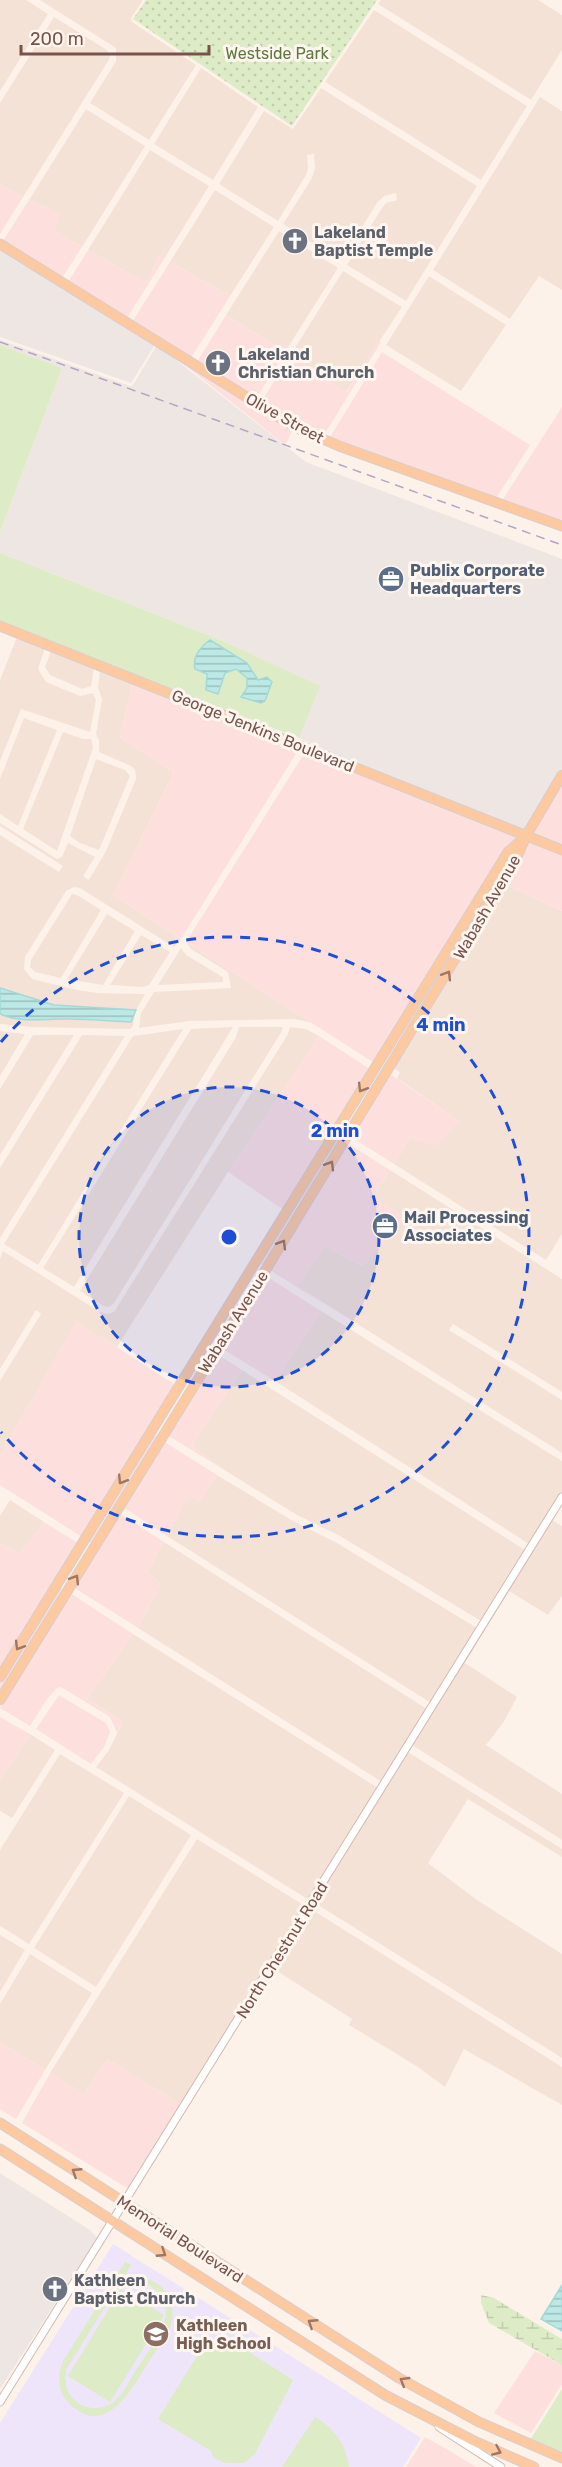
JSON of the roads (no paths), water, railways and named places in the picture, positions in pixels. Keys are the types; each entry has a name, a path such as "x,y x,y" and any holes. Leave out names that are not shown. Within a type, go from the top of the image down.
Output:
{"main road":[{"name":"Olive Street","path":"0,244 295,427 339,446 562,526"},
{"name":"George Jenkins Boulevard","path":"0,626 562,850"},
{"path":"526,836 562,775"},
{"name":"Wabash Avenue","path":"0,1677 508,852 526,836"},
{"name":"Wabash Avenue","path":"0,1700 437,992 517,857 526,836"},
{"path":"426,985 437,992"},
{"name":"Memorial Boulevard","path":"0,2122 361,2355 458,2411 562,2458"},
{"name":"Memorial Boulevard","path":"0,2148 352,2375 412,2410 474,2441 534,2467"}],"street":[{"name":"North Chestnut Road","path":"0,2402 562,1497"},
{"path":"412,2410 501,2467"}],"water":[{"path":"210,640 247,663 258,680 267,677 272,682 265,701 261,703 241,697 247,688 247,678 236,669 225,673 218,694 206,690 207,674 195,669 194,665 198,652"},
{"path":"0,988 54,1005 136,1010 131,1022 17,1019 0,1014"},
{"path":"562,2285 562,2331 541,2319"}],"railway":[{"path":"0,342 562,545"}],"place":[{"name":"Lakeland Baptist Temple","path":"295,241"},
{"name":"Lakeland Christian Church","path":"218,363"},
{"name":"Publix Corporate Headquarters","path":"391,579"},
{"name":"Mail Processing Associates","path":"385,1226"},
{"name":"Kathleen Baptist Church","path":"55,2289"},
{"name":"Kathleen High School","path":"156,2334"}],"park label":[{"name":"Westside Park","path":"277,53"}]}
